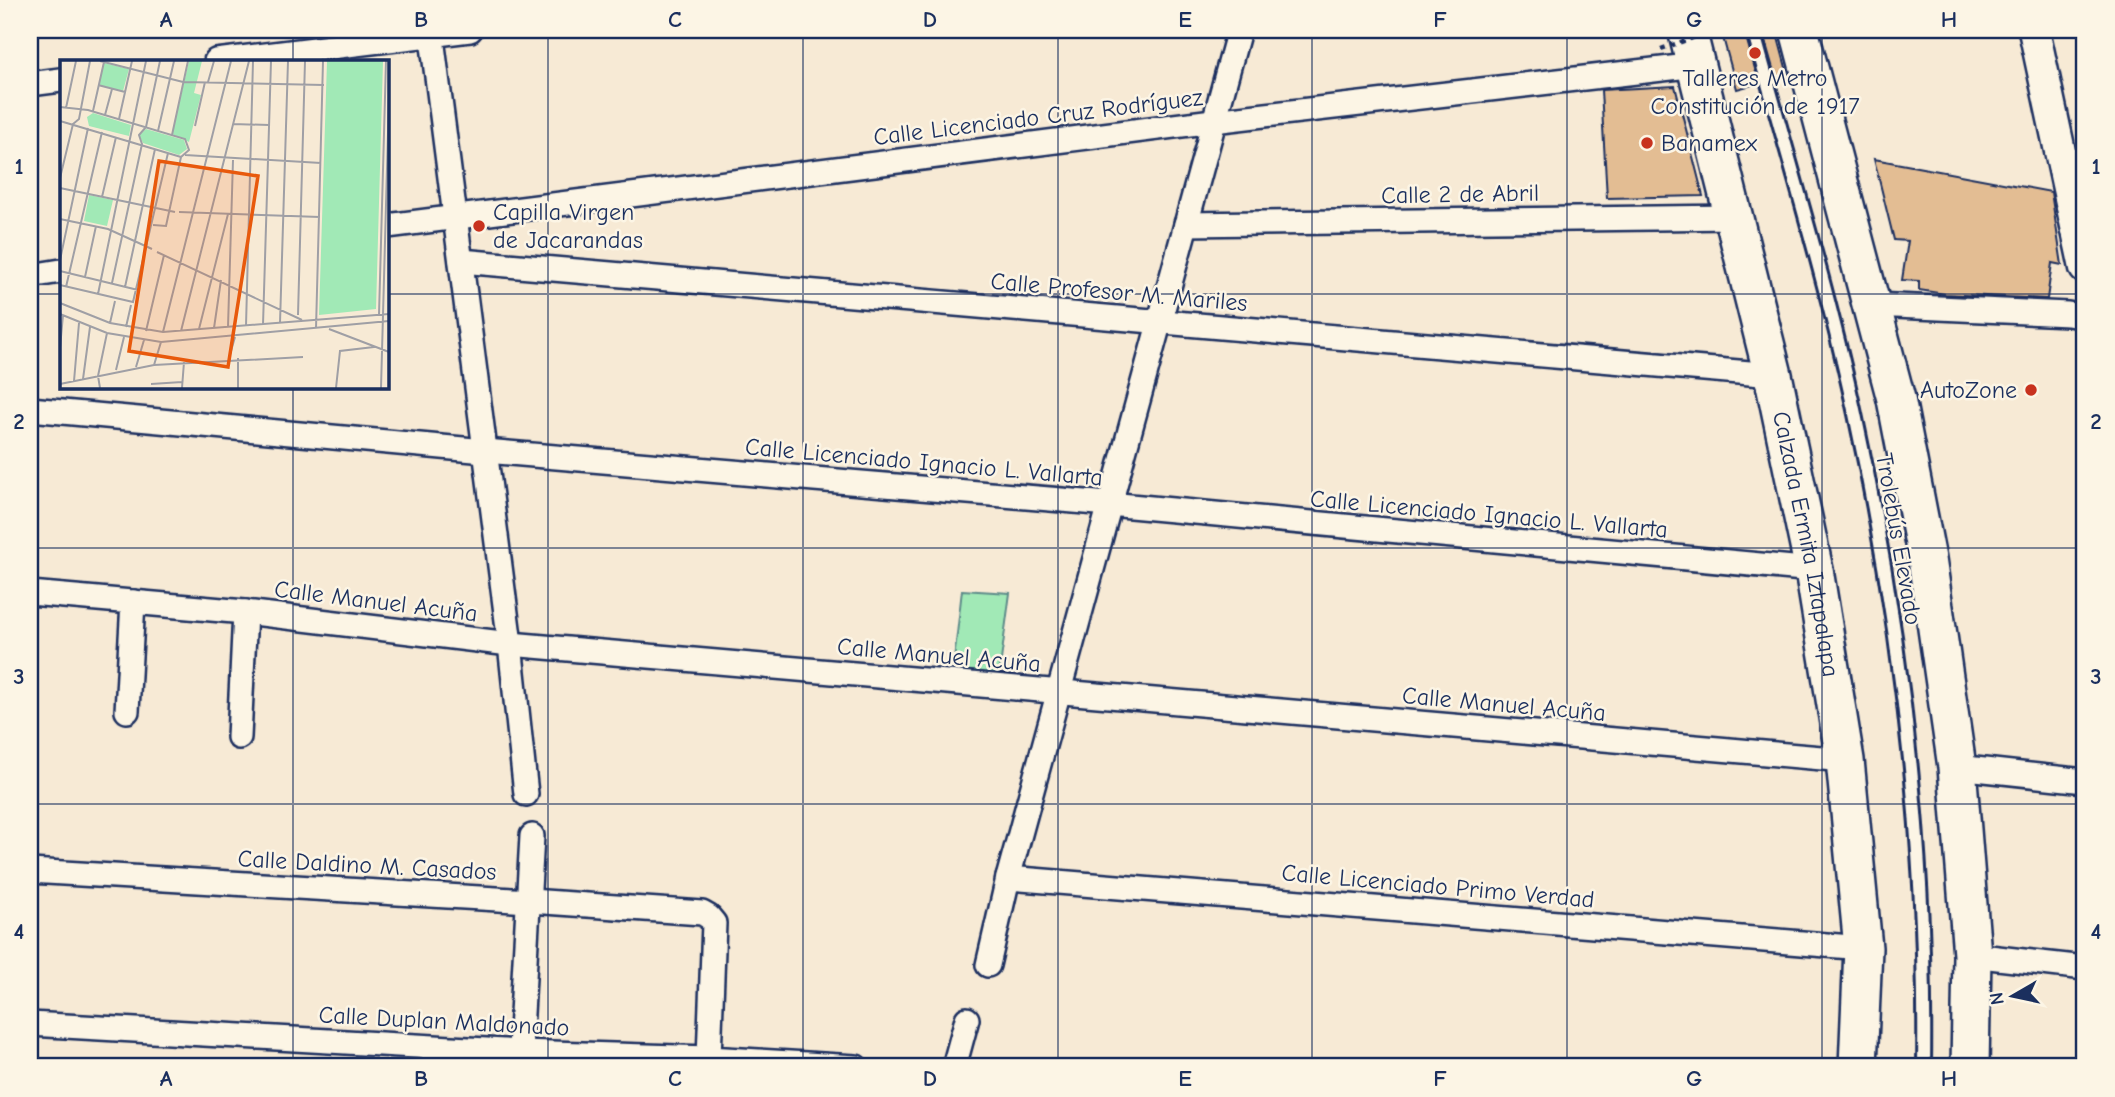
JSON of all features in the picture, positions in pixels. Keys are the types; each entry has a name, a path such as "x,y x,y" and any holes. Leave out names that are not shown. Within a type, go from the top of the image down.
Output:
{"main road":[{"path":"1799,30 1896,399 1927,559 1957,767 1972,955 1970,1067"},
{"name":"Calzada Ermita Iztapalapa","path":"1674,40 1697,65 1773,375 1814,570 1845,760 1863,947 1858,1067"}],"street":[{"path":"223,60 431,32 470,30"},
{"path":"988,965 1008,878 1239,30"},
{"path":"2034,30 2085,268"},
{"path":"431,32 510,644 526,794"},
{"name":"Calle Licenciado Cruz Rodríguez","path":"388,226 1213,121 1697,65"},
{"path":"30,84 60,80"},
{"name":"Calle 2 de Abril","path":"1186,224 1735,217"},
{"name":"Calle Profesor M. Mariles","path":"461,261 1773,375"},
{"path":"30,276 60,271"},
{"path":"1873,305 2085,317"},
{"name":"Calle Licenciado Ignacio L. Vallarta","path":"30,410 1109,504 1814,570"},
{"name":"Calle Manuel Acuña","path":"30,593 245,611 510,644 1845,760"},
{"path":"127,711 133,602"},
{"path":"239,737 245,611"},
{"path":"1957,767 2085,781"},
{"path":"520,1060 532,836"},
{"name":"Calle Daldino M. Casados","path":"30,871 702,913 715,923 709,1058"},
{"name":"Calle Licenciado Primo Verdad","path":"1008,878 1863,947"},
{"path":"1972,955 2085,968"},
{"path":"954,1067 967,1019"},
{"name":"Calle Duplan Maldonado","path":"30,1024 520,1060 709,1058 856,1067"}],"lane":[{"name":"Trolebús Elevado","path":"1753,30 1843,362 1866,467 1885,575 1907,732 1917,841 1924,1067"}],"path":[{"path":"1674,40 1715,30"}],"green space":[{"path":"962,590 1010,593 999,675 953,669"}],"building":[{"path":"1721,30 1744,30 1759,83 1737,89"},
{"path":"1762,30 1776,30 1788,75 1776,79"},
{"name":"Banamex","path":"1675,86 1703,196 1607,198 1601,90"},
{"path":"1874,159 2051,192 2062,265 2052,263 2047,299 1945,294 1919,290 1919,281 1902,280 1908,241 1894,240"}],"place":[{"name":"Talleres Metro Constitución de 1917","path":"1755,53"},
{"name":"Banamex","path":"1647,143"},
{"name":"Capilla Virgen de Jacarandas","path":"479,226"},
{"name":"AutoZone","path":"2031,390"}]}
